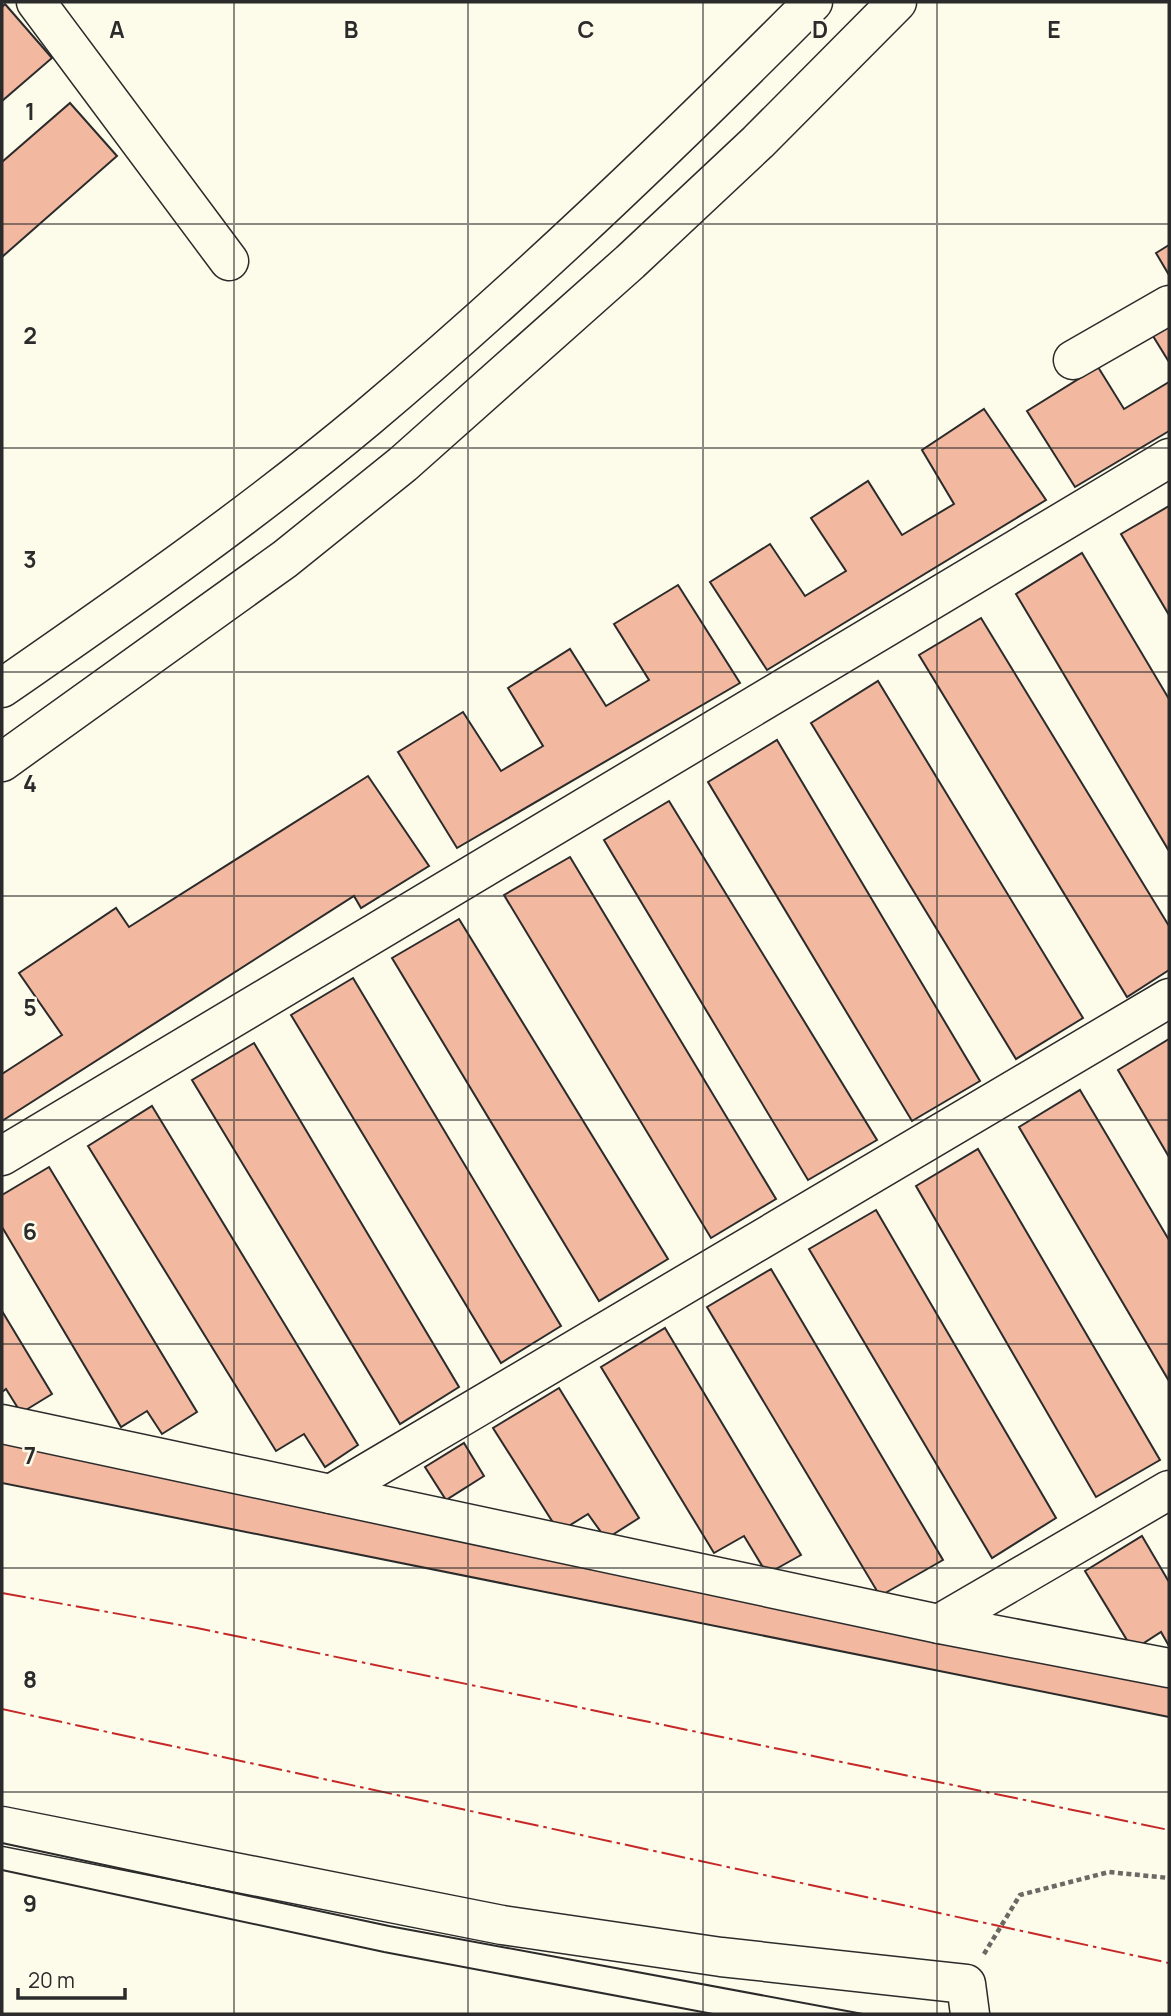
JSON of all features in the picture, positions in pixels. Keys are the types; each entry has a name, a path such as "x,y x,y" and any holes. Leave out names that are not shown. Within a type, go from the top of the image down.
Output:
{"main road":[{"path":"36,2 229,261"},
{"path":"2,688 238,520 367,418 589,220 813,2"},
{"path":"2,762 285,559 403,464 547,337 758,142 897,2"},
{"path":"1073,360 1169,305"},
{"path":"2,1156 1169,458"},
{"path":"331,1494 1169,998"},
{"path":"2,1424 939,1624 1169,1668"},
{"path":"939,1624 1169,1490"},
{"path":"2,1826 502,1925 721,1957 968,1999"}],"path":[{"path":"968,1999 1020,1895 1109,1872 1169,1878"}],"building":[{"path":"5,4 52,58 2,101 2,7"},
{"path":"70,103 117,156 2,257 2,162"},
{"path":"1169,245 1169,275 1156,253"},
{"path":"1169,326 1169,362 1153,336"},
{"path":"1098,367 1124,409 1169,382 1169,431 1075,487 1027,411"},
{"path":"984,409 1046,500 767,670 710,582 770,544 805,596 846,571 811,518 868,481 902,535 954,504 922,450"},
{"path":"1169,506 1169,615 1121,534"},
{"path":"1082,553 1169,699 1169,851 1016,594"},
{"path":"678,585 740,683 457,848 398,752 463,712 501,771 543,746 508,688 570,649 606,706 649,680 614,624"},
{"path":"981,618 1169,926 1169,970 1127,997 919,655"},
{"path":"878,681 1083,1018 1016,1059 811,723"},
{"path":"777,740 980,1081 912,1121 708,782"},
{"path":"368,776 429,866 361,908 354,896 2,1121 2,1074 62,1035 19,973 116,908 129,927"},
{"path":"669,801 877,1140 808,1180 604,840"},
{"path":"570,857 776,1199 711,1238 504,895"},
{"path":"459,919 668,1259 599,1301 392,958"},
{"path":"353,978 561,1326 501,1363 291,1015"},
{"path":"1169,1039 1169,1157 1118,1070"},
{"path":"254,1043 459,1387 400,1424 192,1080"},
{"path":"1080,1090 1169,1240 1169,1381 1019,1127"},
{"path":"152,1106 358,1445 325,1467 304,1434 276,1451 88,1146"},
{"path":"978,1149 1160,1460 1096,1497 916,1186"},
{"path":"49,1167 197,1412 162,1434 147,1411 121,1427 2,1227 2,1195"},
{"path":"876,1210 1056,1518 992,1558 809,1249"},
{"path":"771,1269 943,1560 880,1596 707,1307"},
{"path":"2,1311 52,1394 21,1413 6,1389 2,1392"},
{"path":"665,1328 801,1555 767,1574 744,1536 714,1553 601,1367"},
{"path":"559,1388 639,1518 606,1539 588,1514 559,1532 493,1428"},
{"path":"2,1440 1169,1673 1169,1717 2,1483"},
{"path":"464,1443 484,1476 446,1500 425,1467"},
{"path":"1142,1536 1169,1582 1169,1646 1161,1632 1133,1650 1085,1571"}],"tram line":[{"path":"2,1843 389,1926 863,2014"},
{"path":"2,1870 384,1952 713,2014"}],"power":[{"path":"2,1593 197,1628 1169,1830"},
{"path":"2,1709 1169,1963"}]}
